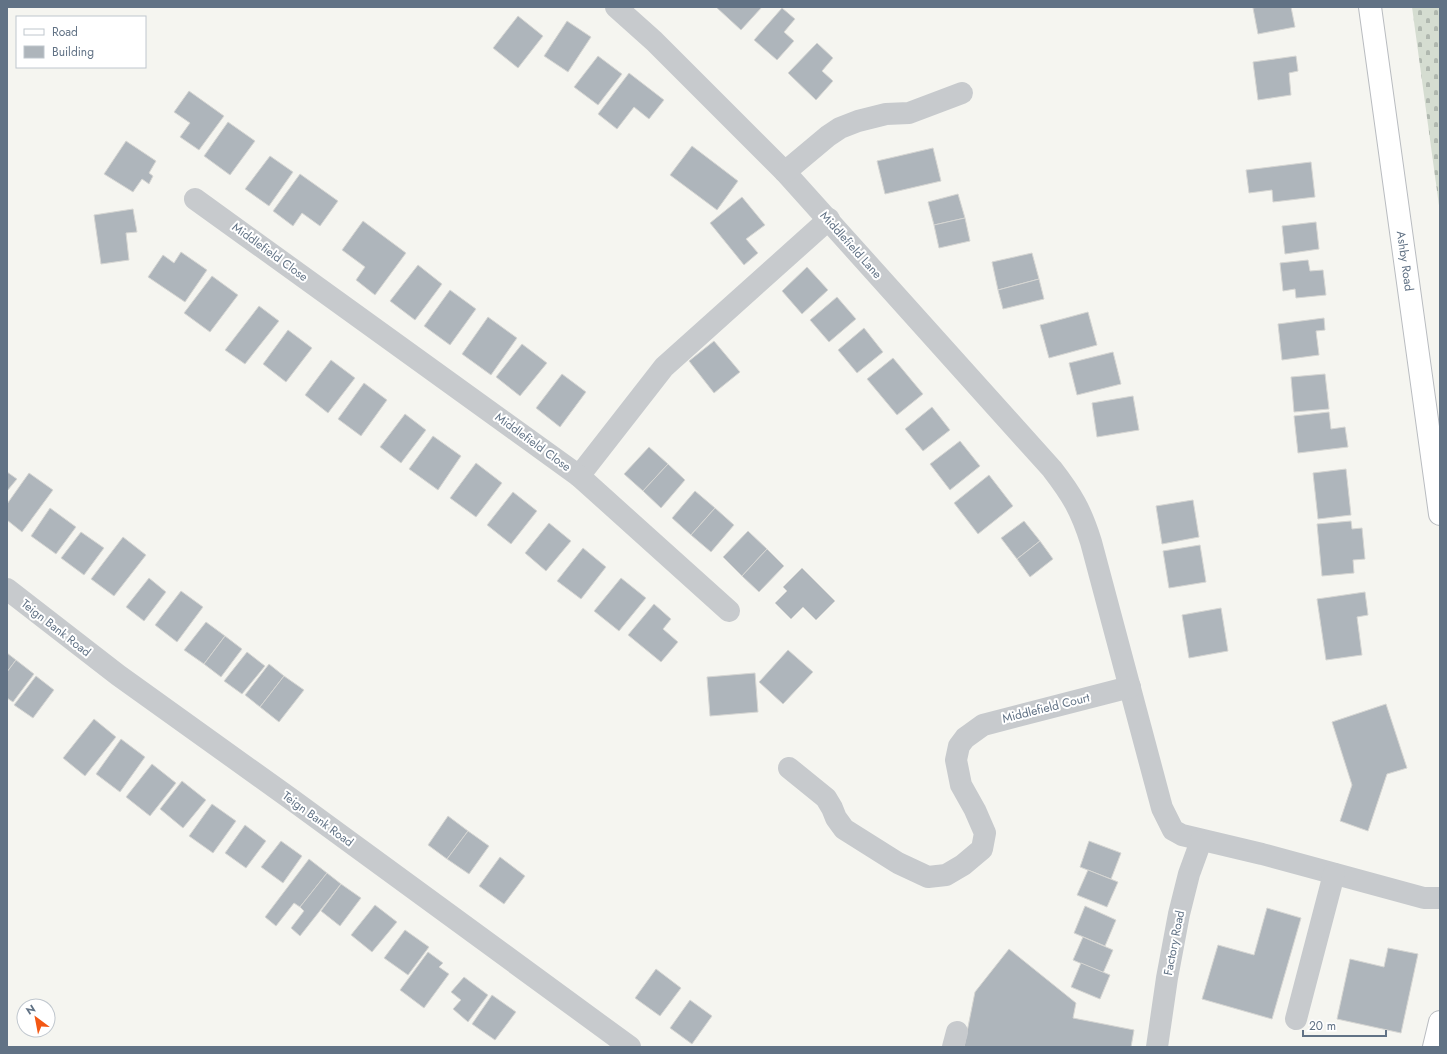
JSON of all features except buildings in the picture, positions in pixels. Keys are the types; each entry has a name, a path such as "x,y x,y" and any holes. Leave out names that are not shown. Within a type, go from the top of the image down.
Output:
{"main road":[{"name":"Ashby Road","path":"1370,7 1440,514"},
{"path":"1434,1047 1440,1022"}],"street":[{"name":"Middlefield Lane","path":"616,7 654,41 785,172 1052,469 1073,496 1083,518 1091,542 1162,808 1173,830 1182,836 1262,854 1424,898 1440,898"},
{"path":"785,172 828,136 840,128 865,119 886,114 909,113 962,93"},
{"name":"Middlefield Close","path":"195,198 579,476 664,367 828,219"},
{"path":"579,476 728,611"},
{"name":"Teign Bank Road","path":"7,589 118,675 310,813 630,1047"},
{"name":"Middlefield Court","path":"789,768 826,798 836,818 844,829 904,866 928,877 946,875 963,866 982,849 985,833 975,810 961,785 956,760 959,746 965,738 983,725 1130,686"},
{"name":"Factory Road","path":"1157,1047 1167,978 1179,914 1189,874 1201,841"},
{"path":"1296,1019 1334,874"}],"green space":[{"path":"1412,7 1440,7 1440,213"}]}
